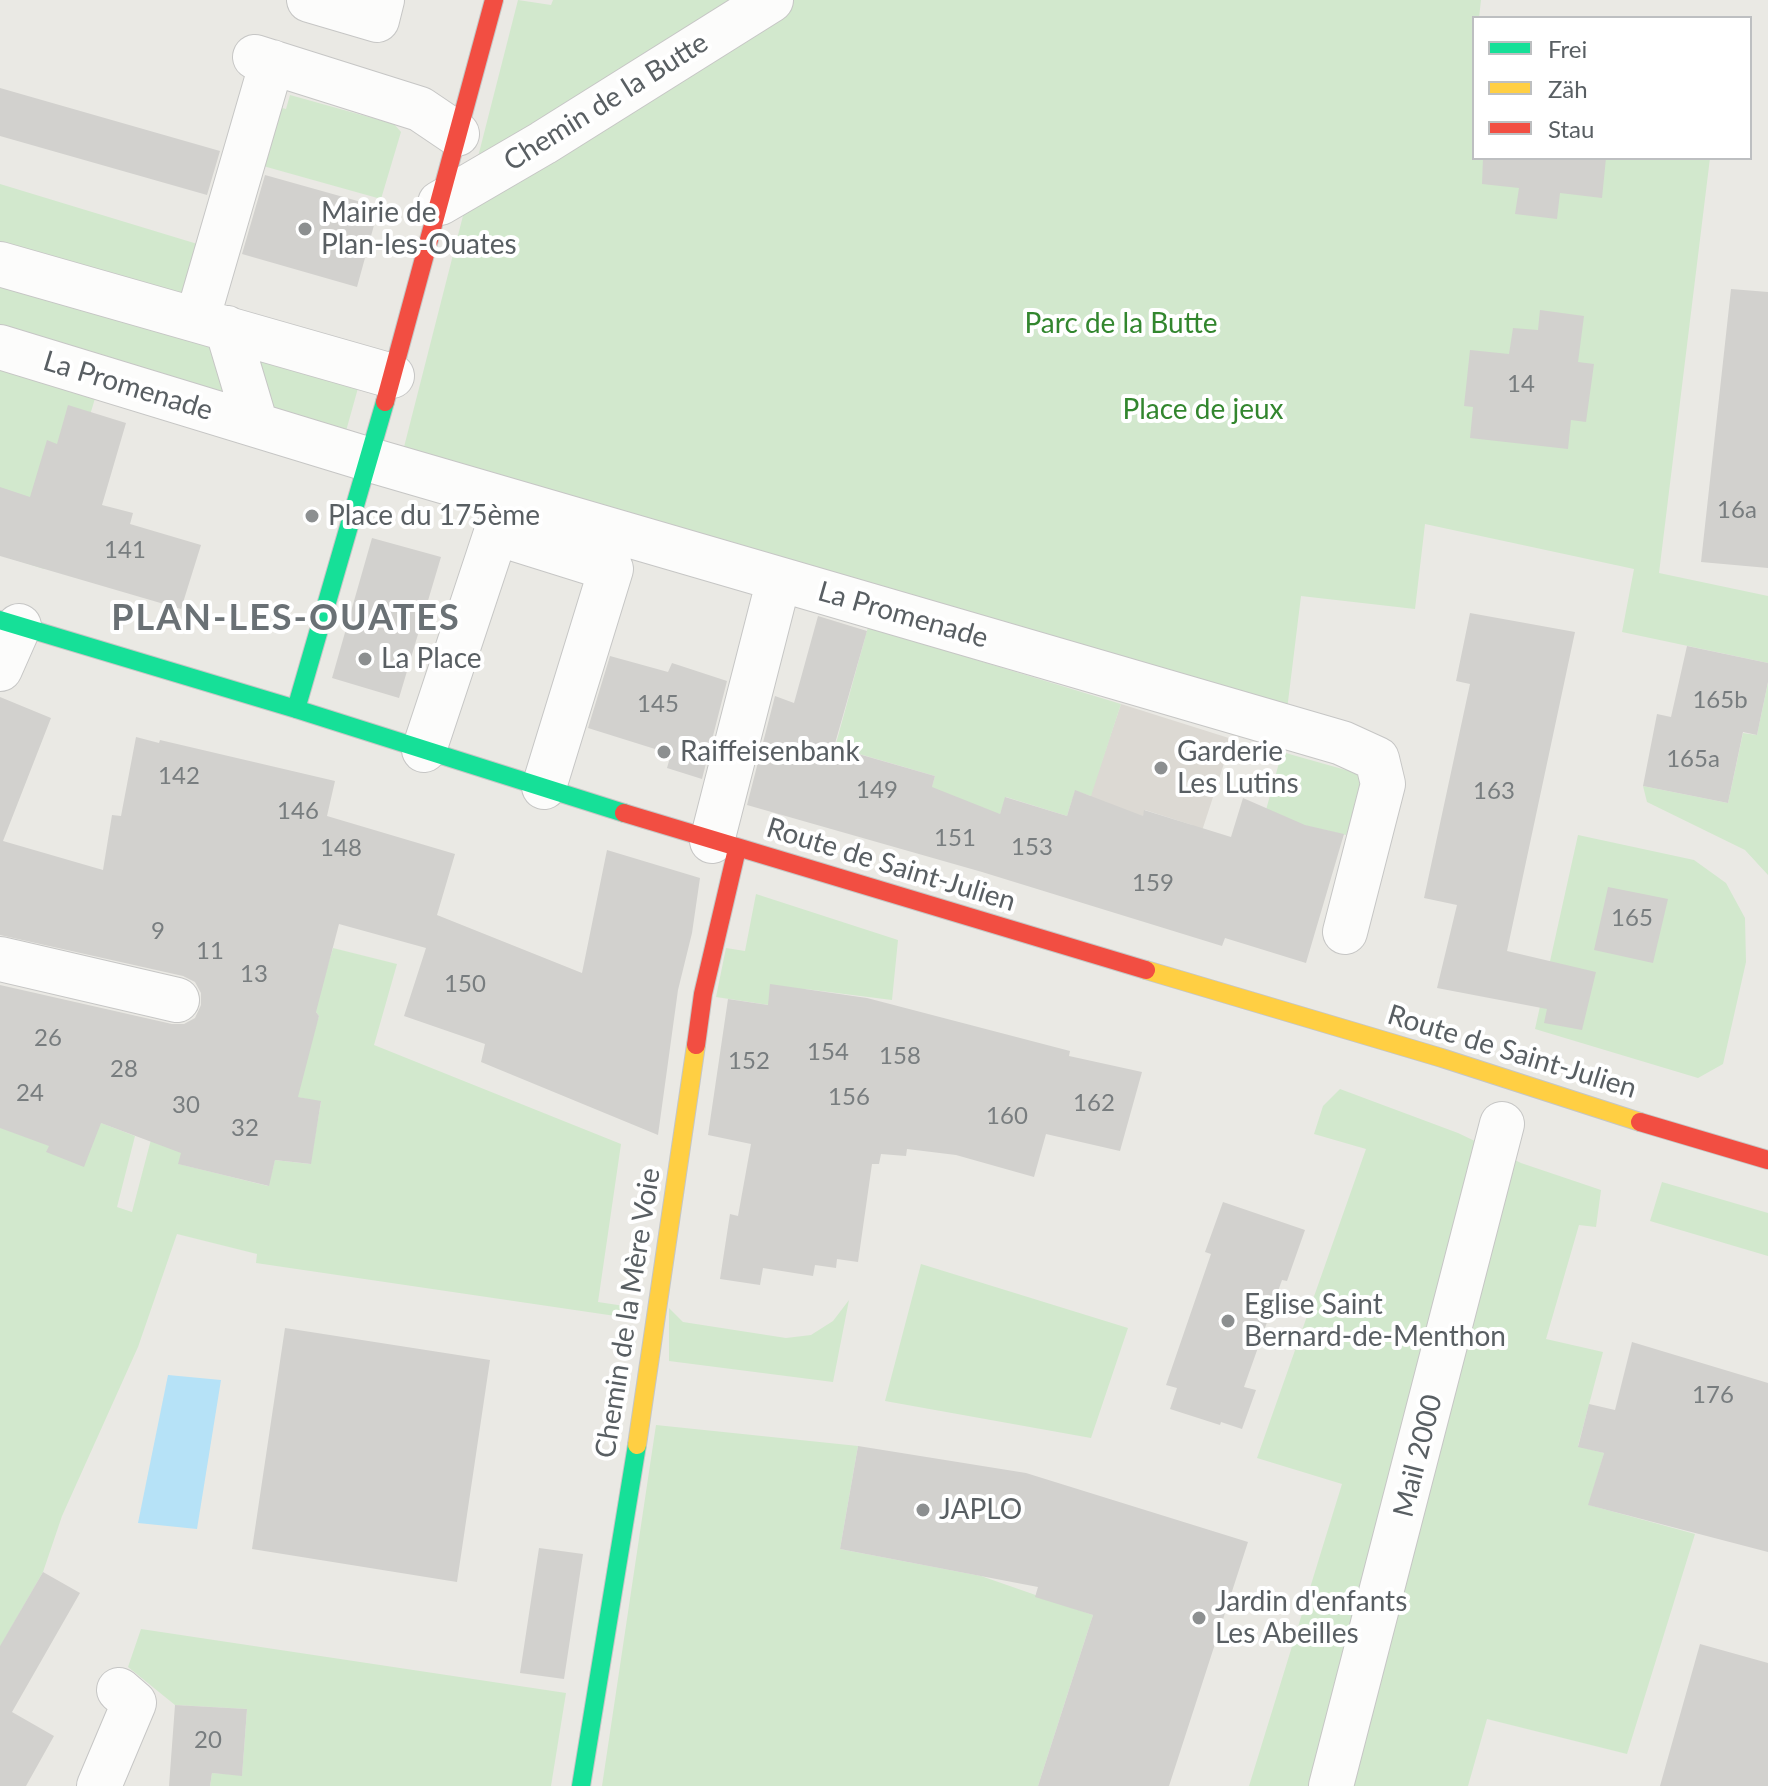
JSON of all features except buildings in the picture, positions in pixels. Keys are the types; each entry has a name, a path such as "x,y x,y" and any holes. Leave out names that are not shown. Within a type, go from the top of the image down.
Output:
{"main road":[{"path":"296,709 392,376 494,0"},
{"name":"Route de Saint-Julien","path":"9,623 296,709 724,845 1442,1058 1612,1114 1768,1160"},
{"name":"Chemin de la Mère Voie","path":"581,1786 647,1384 724,845"}],"street":[{"path":"309,0 377,20 382,0"},
{"name":"Chemin de la Butte","path":"440,203 543,143 771,0"},
{"path":"212,324 264,60 420,109 457,134"},
{"path":"0,264 392,376"},
{"name":"La Promenade","path":"212,324 256,425"},
{"name":"La Promenade","path":"0,347 367,459 1342,743 1377,759 1383,784 1345,932"},
{"path":"424,750 496,533 611,569 544,787"},
{"path":"724,845 779,579"},
{"path":"0,669 9,623"},
{"path":"0,959 177,1000"},
{"name":"Mail 2000","path":"1331,1786 1502,1124"},
{"path":"99,1786 134,1703 119,1690"}],"shaded area":[{"name":"Garderie Les Lutins","path":"1121,704 1232,739 1198,843 1192,825 1145,810 1140,826 1086,808"}],"green space":[{"name":"Parc de la Butte","path":"518,0 551,5 553,0 1481,0 1479,16 1472,16 1472,160 1710,160 1659,573 1768,596 1768,663 1622,632 1634,569 1425,524 1415,609 1301,596 1287,710 404,447"},
{"path":"290,95 394,124 401,132 381,199 256,164 274,106 286,109"},
{"path":"0,184 204,246 180,328 360,381 346,431 0,327"},
{"path":"0,367 96,395 44,569 0,555"},
{"path":"868,627 1121,704 1091,796 1075,791 1067,816 1006,797 1000,814 927,804 935,776 835,747"},
{"path":"1768,682 1768,875 1745,850 1647,802 1643,786 1728,803 1743,733 1757,735"},
{"path":"1282,752 1360,774 1364,781 1346,835 1303,825 1266,810"},
{"path":"1578,835 1694,860 1726,883 1745,918 1746,962 1723,1064 1698,1078 1535,1029"},
{"path":"756,894 898,940 892,1000 805,989 800,1106 769,1005 716,997 726,948 745,951"},
{"path":"333,948 397,964 374,1045 621,1144 598,1302 631,1307 629,1318 256,1263 257,1254 177,1234 138,1347 62,1516 43,1572 0,1647 0,1128 60,1107 135,1136 117,1207 132,1212 154,1128 186,1138 179,1164 268,1186 275,1160 310,1164 321,1102 293,1096 319,1016 314,1009"},
{"path":"1340,1089 1458,1133 1521,1163 1601,1190 1596,1227 1579,1225 1546,1339 1603,1352 1578,1446 1604,1453 1589,1505 1695,1534 1627,1754 1487,1719 1468,1786 1249,1786 1342,1484 1257,1458 1366,1149 1314,1134 1323,1106"},
{"path":"1662,1182 1768,1213 1768,1256 1650,1221"},
{"path":"921,1264 1128,1328 1091,1438 885,1401"},
{"path":"849,1300 833,1382 669,1361 669,1308 683,1322 786,1338 811,1335 833,1321"},
{"path":"656,1425 858,1446 840,1549 981,1576 1093,1615 1038,1786 602,1786"},
{"path":"141,1629 566,1693 551,1786 210,1786 212,1773 242,1775 247,1709 175,1705 128,1667"}],"water":[{"path":"168,1375 221,1380 197,1529 138,1523"}],"traffic: fast":[{"path":"296,709 385,402"},
{"path":"0,620 296,709 624,813"},
{"path":"581,1786 637,1445"}],"traffic: slow":[{"path":"1146,970 1442,1058 1640,1122"},
{"path":"637,1445 696,1045"}],"traffic: jam":[{"path":"385,402 494,0"},
{"path":"624,813 1146,970"},
{"path":"696,1045 703,994 737,849"},
{"path":"1640,1122 1768,1160"}],"place":[{"name":"Mairie de Plan-les-Ouates","path":"305,229"},
{"name":"Place du 175ème","path":"312,516"},
{"name":"La Place","path":"365,659"},
{"name":"Raiffeisenbank","path":"664,752"},
{"name":"Garderie Les Lutins","path":"1161,768"},
{"name":"Eglise Saint Bernard-de-Menthon","path":"1228,1321"},
{"name":"JAPLO","path":"923,1510"},
{"name":"Jardin d'enfants Les Abeilles","path":"1199,1618"}],"district":[{"name":"PLAN-LES-OUATES","path":"286,618"}],"park label":[{"name":"Place de jeux","path":"1203,410"}]}
